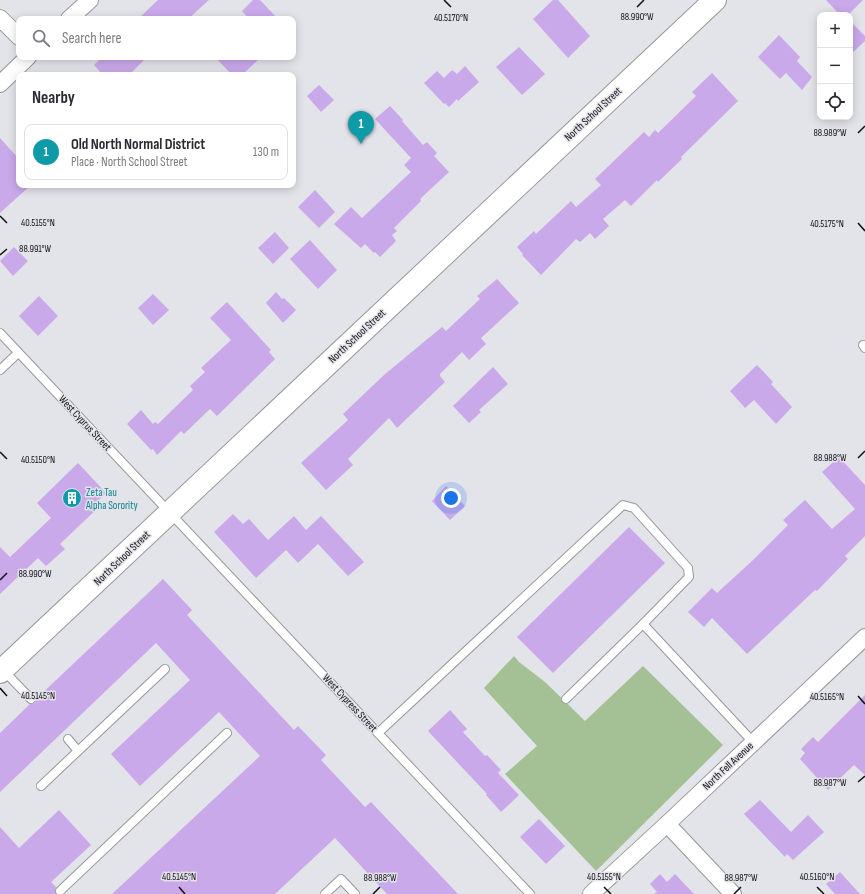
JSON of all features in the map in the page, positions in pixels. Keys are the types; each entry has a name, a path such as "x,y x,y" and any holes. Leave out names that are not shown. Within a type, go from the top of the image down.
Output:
{"street":[{"path":"72,16 90,0"},
{"name":"North School Street","path":"1,670 715,0"},
{"path":"0,18 16,34"},
{"path":"0,84 25,60"},
{"name":"North Fell Avenue","path":"591,894 865,637"},
{"path":"666,824 732,894"}],"lane":[{"name":"West Cyprus Street","path":"0,333 169,513"},
{"path":"0,370 18,353"},
{"path":"378,733 623,506 634,508 688,568 689,577 566,699"},
{"name":"West Cypress Street","path":"169,513 530,894"},
{"path":"643,624 753,742"},
{"path":"41,786 165,669"},
{"path":"1,670 31,699"},
{"path":"60,890 227,733"},
{"path":"68,739 78,751"},
{"path":"325,894 341,879 355,894"}],"green space":[{"path":"514,656 519,662 545,682 585,721 643,666 723,745 596,871 505,774 537,746 484,688"}],"building":[{"path":"158,0 209,0 191,16 141,16"},
{"path":"253,0 260,0 275,16 246,16 242,11"},
{"path":"553,0 558,0 590,36 568,58 533,19"},
{"path":"826,0 863,0 851,12 837,12"},
{"path":"853,24 865,36 865,41 853,52"},
{"path":"779,35 800,57 797,61 812,77 802,90 786,73 780,79 758,57"},
{"path":"519,47 545,74 522,95 496,67"},
{"path":"99,60 144,60 132,72 100,72 94,65"},
{"path":"218,60 258,60 245,72 229,72"},
{"path":"465,66 479,82 449,107 445,103 444,104 424,83 437,71 444,78 452,70 457,74"},
{"path":"712,73 738,101 681,157 682,159 658,182 657,180 631,206 625,200 603,219 609,226 595,239 590,233 580,242 576,239 541,275 522,255 523,254 517,247 534,231 536,234 571,201 576,207 601,185 595,179 644,132 649,137 655,130 658,133 696,96 692,92"},
{"path":"319,85 334,100 321,112 307,96"},
{"path":"390,106 423,145 427,142 437,153 434,156 449,172 420,199 421,201 394,228 397,231 392,235 396,241 380,257 365,244 361,248 334,224 351,207 362,218 411,172 404,165 411,158 375,119"},
{"path":"0,138 16,156 16,188 28,188 0,213"},
{"path":"315,190 335,212 319,228 298,207"},
{"path":"275,232 289,248 273,264 258,248"},
{"path":"310,240 337,270 318,289 290,259"},
{"path":"14,247 28,261 13,276 0,261"},
{"path":"497,279 519,303 481,338 486,344 469,360 462,352 440,374 445,382 397,428 389,418 348,459 353,465 326,490 301,463 348,420 343,414 384,375 442,327 446,331 480,299 477,296"},
{"path":"276,292 296,310 283,323 266,303"},
{"path":"153,294 169,310 153,325 138,308"},
{"path":"39,296 58,316 38,336 19,316"},
{"path":"227,302 271,350 269,352 275,359 217,416 210,409 184,434 181,431 157,455 153,449 151,450 127,424 141,410 153,424 155,422 158,424 193,390 190,386 205,372 201,368 231,340 210,318"},
{"path":"757,365 773,382 771,384 792,407 776,424 754,400 745,408 730,391"},
{"path":"493,367 508,384 479,410 481,412 469,423 453,406"},
{"path":"839,457 865,485 865,536 845,556 848,559 817,591 815,590 747,654 712,618 704,627 688,612 712,588 717,593 752,561 788,525 783,520 805,500 832,529 855,509 822,472"},
{"path":"78,463 106,493 96,503 100,506 60,544 65,549 46,566 38,558 0,594 0,547 10,557 51,518 37,503"},
{"path":"446,486 465,506 450,520 432,501"},
{"path":"233,514 243,524 249,519 268,540 294,516 306,530 321,516 364,562 348,576 318,544 298,563 286,550 256,578 214,532"},
{"path":"629,527 665,563 553,673 517,637"},
{"path":"163,579 192,610 187,615 294,730 298,726 326,755 321,760 365,807 371,802 458,894 387,894 335,838 275,894 112,894 260,756 219,712 140,786 111,754 190,680 156,643 0,792 0,733 30,704 35,703 36,699"},
{"path":"865,695 865,775 854,765 828,790 800,759 805,753 801,749 813,737 818,742"},
{"path":"450,710 467,729 463,732 485,756 487,755 501,770 498,773 519,795 501,812 486,795 487,794 428,731"},
{"path":"760,800 791,832 808,815 824,832 793,860 787,854 785,857 744,814"},
{"path":"59,810 91,845 51,882 56,887 56,894 0,894 0,827 19,848"},
{"path":"539,819 565,846 546,864 520,837"},
{"path":"840,872 860,894 835,894 826,884"},
{"path":"660,874 667,882 675,874 694,894 654,894 657,892 650,884"}],"place":[{"name":"Old North Normal District","path":"361,144"},
{"name":"Ζeta Tau Alpha Sorority","path":"72,498"}]}
